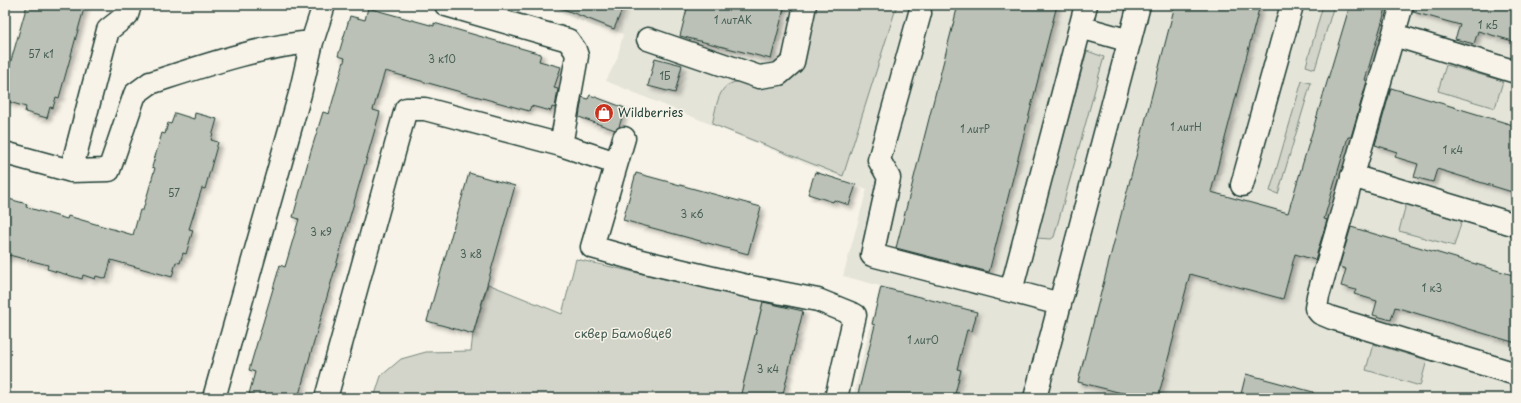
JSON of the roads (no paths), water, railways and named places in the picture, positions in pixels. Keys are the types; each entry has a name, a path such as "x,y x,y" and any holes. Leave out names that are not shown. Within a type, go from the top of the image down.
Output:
{"lane":[{"path":"70,171 108,30 127,14 130,5"},
{"path":"214,398 300,94 312,42 324,5"},
{"path":"446,5 564,38 572,44 577,56 561,145"},
{"path":"648,39 759,77 779,74 793,62 805,5"},
{"path":"1011,291 1086,5"},
{"path":"1035,398 1139,5"},
{"path":"1242,185 1292,5"},
{"path":"1402,5 1352,176 1318,296 1316,308 1320,313 1339,320 1516,374"},
{"path":"920,13 879,160 889,178 872,255 1060,304"},
{"path":"1080,27 1130,41"},
{"path":"1394,35 1516,72"},
{"path":"5,153 70,171 109,170 135,94 150,83 259,51 291,44 312,42"},
{"path":"326,398 406,109 425,108 561,145 616,163"},
{"path":"624,138 592,247 752,287 818,300 856,315 836,398"},
{"path":"1352,176 1516,225"}],"place":[{"name":"Wildberries","path":"604,113"}],"park label":[{"name":"сквер Бамовцев","path":"623,334"}]}
